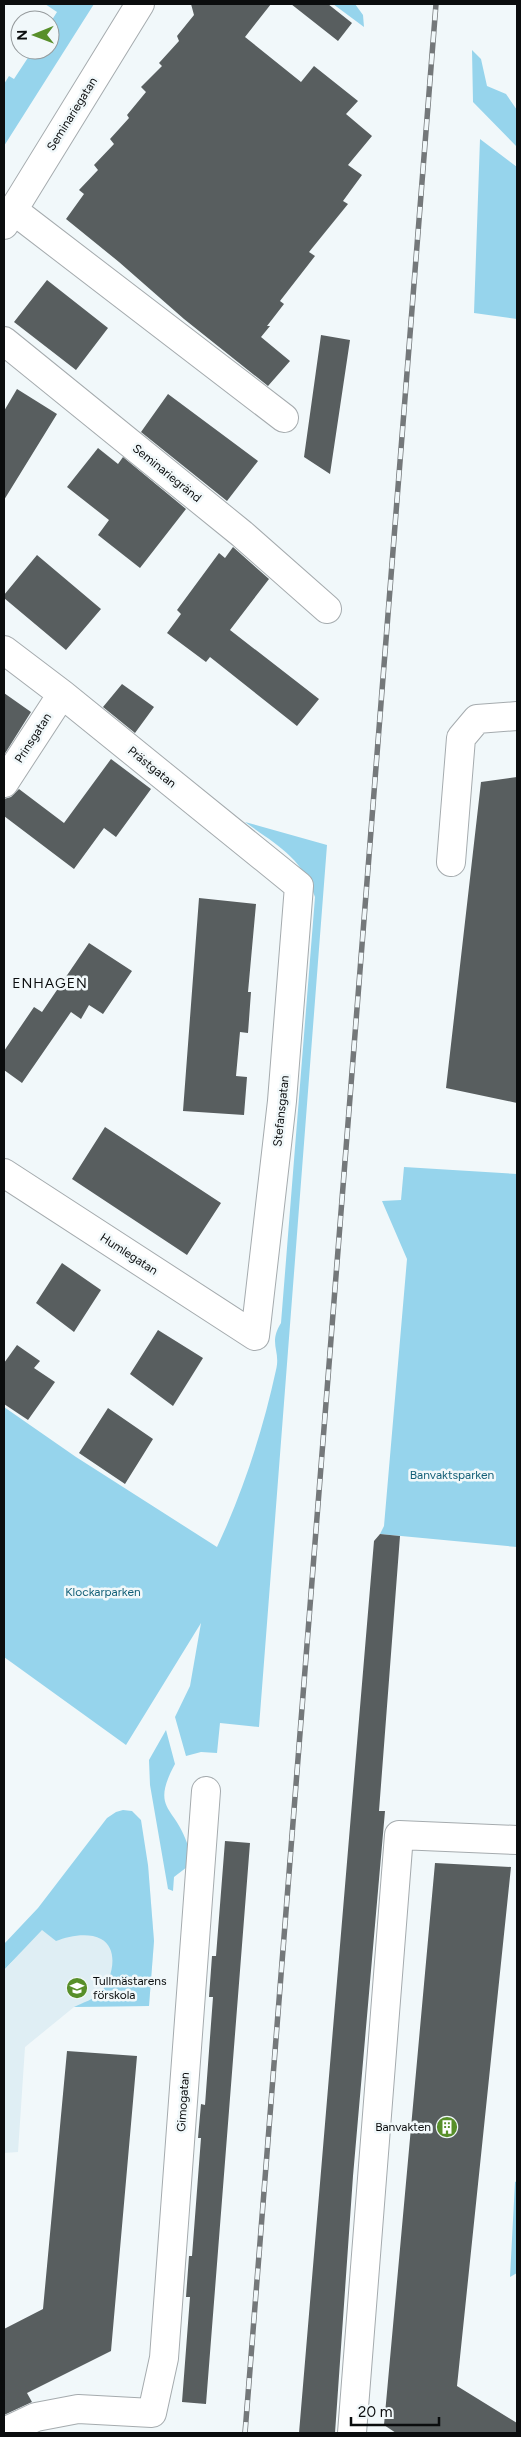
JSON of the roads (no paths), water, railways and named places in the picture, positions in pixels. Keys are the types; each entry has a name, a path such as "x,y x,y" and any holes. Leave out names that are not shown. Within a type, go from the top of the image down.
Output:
{"street":[{"name":"Seminariegatan","path":"8,218 140,4"},
{"path":"8,218 284,418"},
{"name":"Seminariegränd","path":"4,341 242,534 327,609"},
{"name":"Prästgatan","path":"4,650 62,694 299,886"},
{"name":"Prinsgatan","path":"4,783 62,694"},
{"path":"450,862 461,738 477,718 517,716"},
{"name":"Stefansgatan","path":"255,1336 282,1100 299,886"},
{"name":"Humlegatan","path":"4,1173 255,1336"},
{"name":"Gimogatan","path":"4,2432 36,2416 78,2409 152,2423 164,2358 206,1790"},
{"path":"352,2433 399,1835 517,1840"}],"railway":[{"path":"245,2433 436,4"}],"place":[{"name":"Tullmästarens förskola","path":"77,1988"},
{"name":"Banvakten","path":"447,2127"}],"district":[{"name":"ENHAGEN","path":"50,983"}],"park label":[{"name":"Banvaktsparken","path":"452,1475"},
{"name":"Klockarparken","path":"103,1592"}]}
